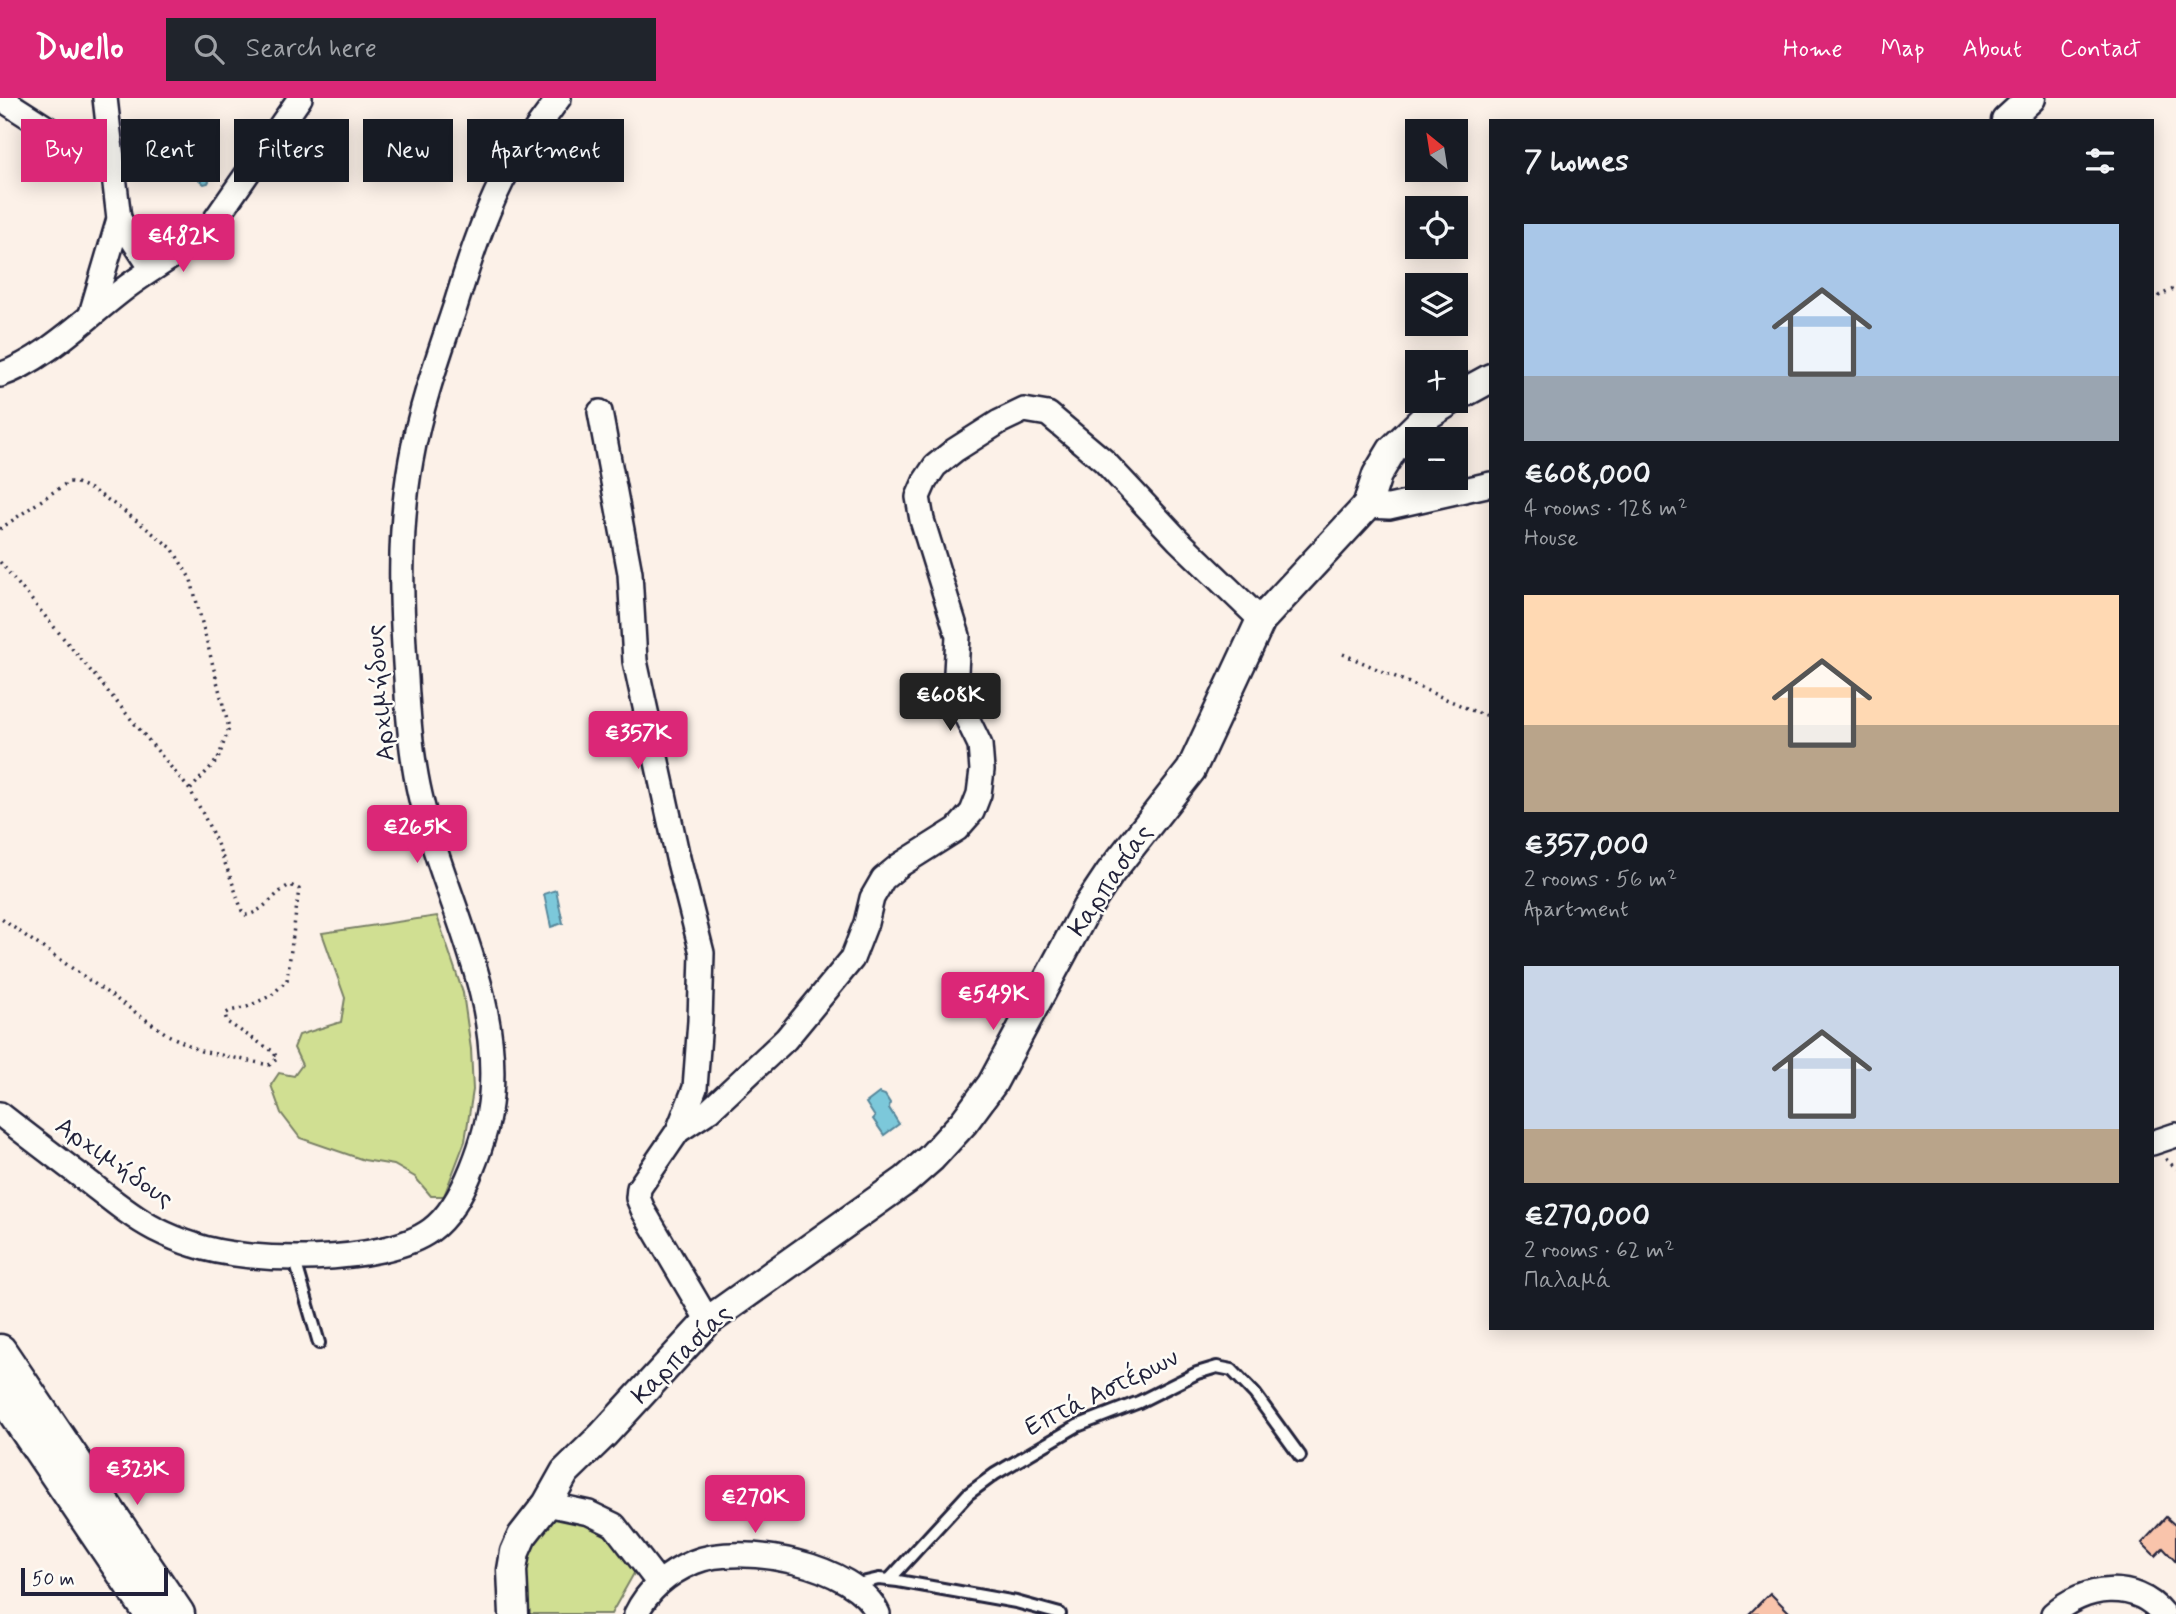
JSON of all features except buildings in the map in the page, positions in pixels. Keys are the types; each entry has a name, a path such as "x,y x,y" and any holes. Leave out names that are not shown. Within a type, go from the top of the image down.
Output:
{"main road":[{"path":"2,1357 178,1614"},
{"path":"0,1391 150,1614"}],"street":[{"path":"0,98 114,171"},
{"path":"91,314 119,219 105,98"},
{"path":"0,375 46,350 91,314 208,230 300,98"},
{"name":"Αρχιμήδους","path":"0,1114 152,1227 195,1246 230,1254 269,1258 351,1255 404,1244 431,1231 452,1210 478,1152 491,1097 491,1049 486,1009 471,955 435,852 419,793 410,735 402,628 402,556 411,459 433,373 483,226 502,181 530,136 559,98"},
{"path":"2008,119 2031,98"},
{"path":"119,219 152,269"},
{"path":"1468,391 1489,380"},
{"path":"678,1131 710,1110 786,1039 852,959 872,898 883,879 957,829 972,812 979,794 982,770 980,745 963,710 958,691 958,636 924,529 918,497 935,466 954,450 1024,410 1048,414 1104,461 1178,540 1261,620"},
{"path":"600,412 630,572 635,661 678,858 702,953 695,1088 678,1131 639,1188 638,1198 708,1321"},
{"name":"Καρπασίας","path":"514,1614 512,1570 515,1552 522,1536 547,1504 565,1472 603,1436 708,1321 905,1180 931,1158 964,1122 992,1084 1086,909 1110,873 1191,770 1261,620 1367,506 1377,475 1392,450 1431,413"},
{"path":"1367,506 1389,507 1489,484"},
{"path":"2154,1142 2176,1135"},
{"path":"547,1504 590,1513 614,1525 625,1536 657,1582"},
{"path":"636,1614 641,1602 657,1582 695,1561 743,1555 786,1560 819,1568 853,1585 866,1596 878,1614"},
{"path":"2053,1614 2073,1599 2106,1590 2140,1596 2150,1601 2163,1614"}],"lane":[{"path":"294,1257 319,1343"},
{"name":"Επτά Αστέρων","path":"889,1580 968,1494 995,1474 1077,1426 1139,1402 1197,1373 1217,1367 1232,1370 1255,1394 1300,1456"},
{"path":"853,1585 889,1580 1016,1602 1060,1614"}],"path":[{"path":"2154,298 2176,288"},
{"path":"0,529 68,482 76,481 96,492 172,548 191,580 229,728 218,759 190,790"},
{"path":"0,562 190,790 226,861 242,911 246,915 253,915 280,889 290,885 299,889 286,980 272,995 225,1014 227,1022 274,1052 277,1059 269,1065 201,1051 168,1035 0,918"},
{"path":"1343,654 1489,716"}],"green space":[{"path":"437,916 463,993 471,1049 473,1090 465,1141 444,1196 431,1196 415,1177 394,1165 364,1160 300,1138 281,1113 271,1085 279,1073 294,1076 302,1065 294,1048 299,1035 341,1022 345,998 322,933"},
{"path":"552,1513 591,1525 612,1540 637,1568 611,1614 522,1614 522,1551"}],"water":[{"path":"556,890 563,923 551,927 544,894"},
{"path":"879,1093 885,1095 899,1124 884,1135 866,1103"}]}
